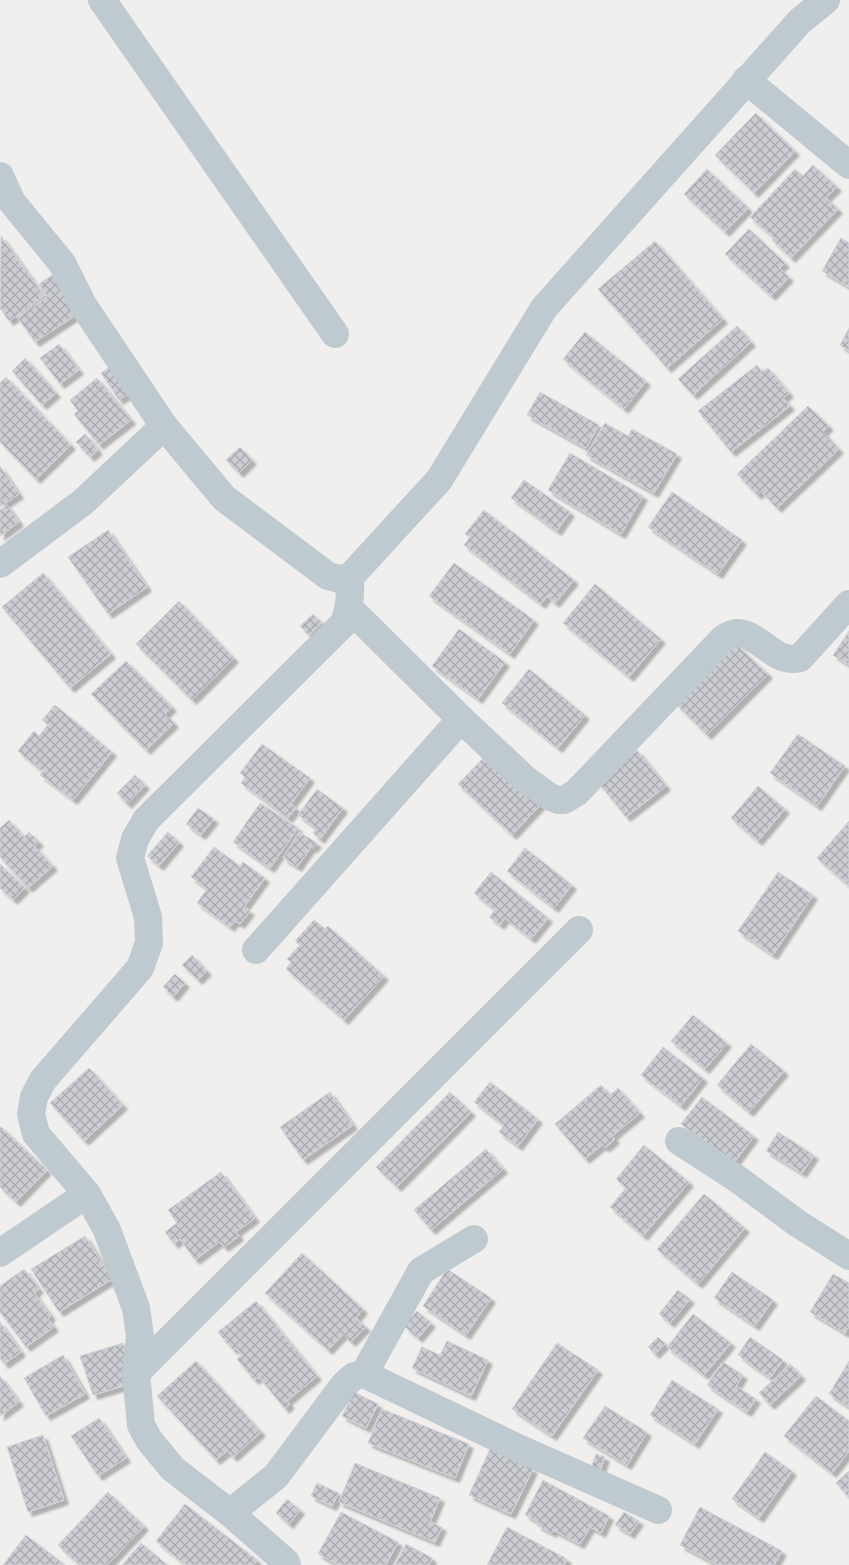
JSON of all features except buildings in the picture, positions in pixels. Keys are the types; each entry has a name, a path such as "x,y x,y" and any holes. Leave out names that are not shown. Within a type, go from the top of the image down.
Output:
{"street":[{"path":"102,0 335,334"},
{"path":"0,176 6,206 62,263 83,305 164,426 224,498 328,576 339,579 350,577 439,480 544,308 800,21 826,0"},
{"path":"746,80 849,165"},
{"path":"0,564 83,502 164,426"},
{"path":"287,1565 286,1562 230,1514 173,1469 149,1440 141,1425 136,1373 140,1336 136,1308 107,1230 87,1194 36,1134 31,1114 34,1097 43,1080 140,968 149,943 148,917 130,858 135,838 146,820 344,622 351,594 350,577"},
{"path":"349,608 461,719 525,779 550,797 564,800 576,793 723,639 732,634 746,635 781,657 795,660 805,654 849,604"},
{"path":"256,950 461,719"},
{"path":"136,1373 578,930"},
{"path":"679,1141 736,1178 797,1223 849,1256"},
{"path":"0,1253 87,1194"},
{"path":"364,1374 421,1271 474,1239"},
{"path":"230,1514 276,1476 344,1385 354,1376 364,1374 516,1447 658,1510"}]}
